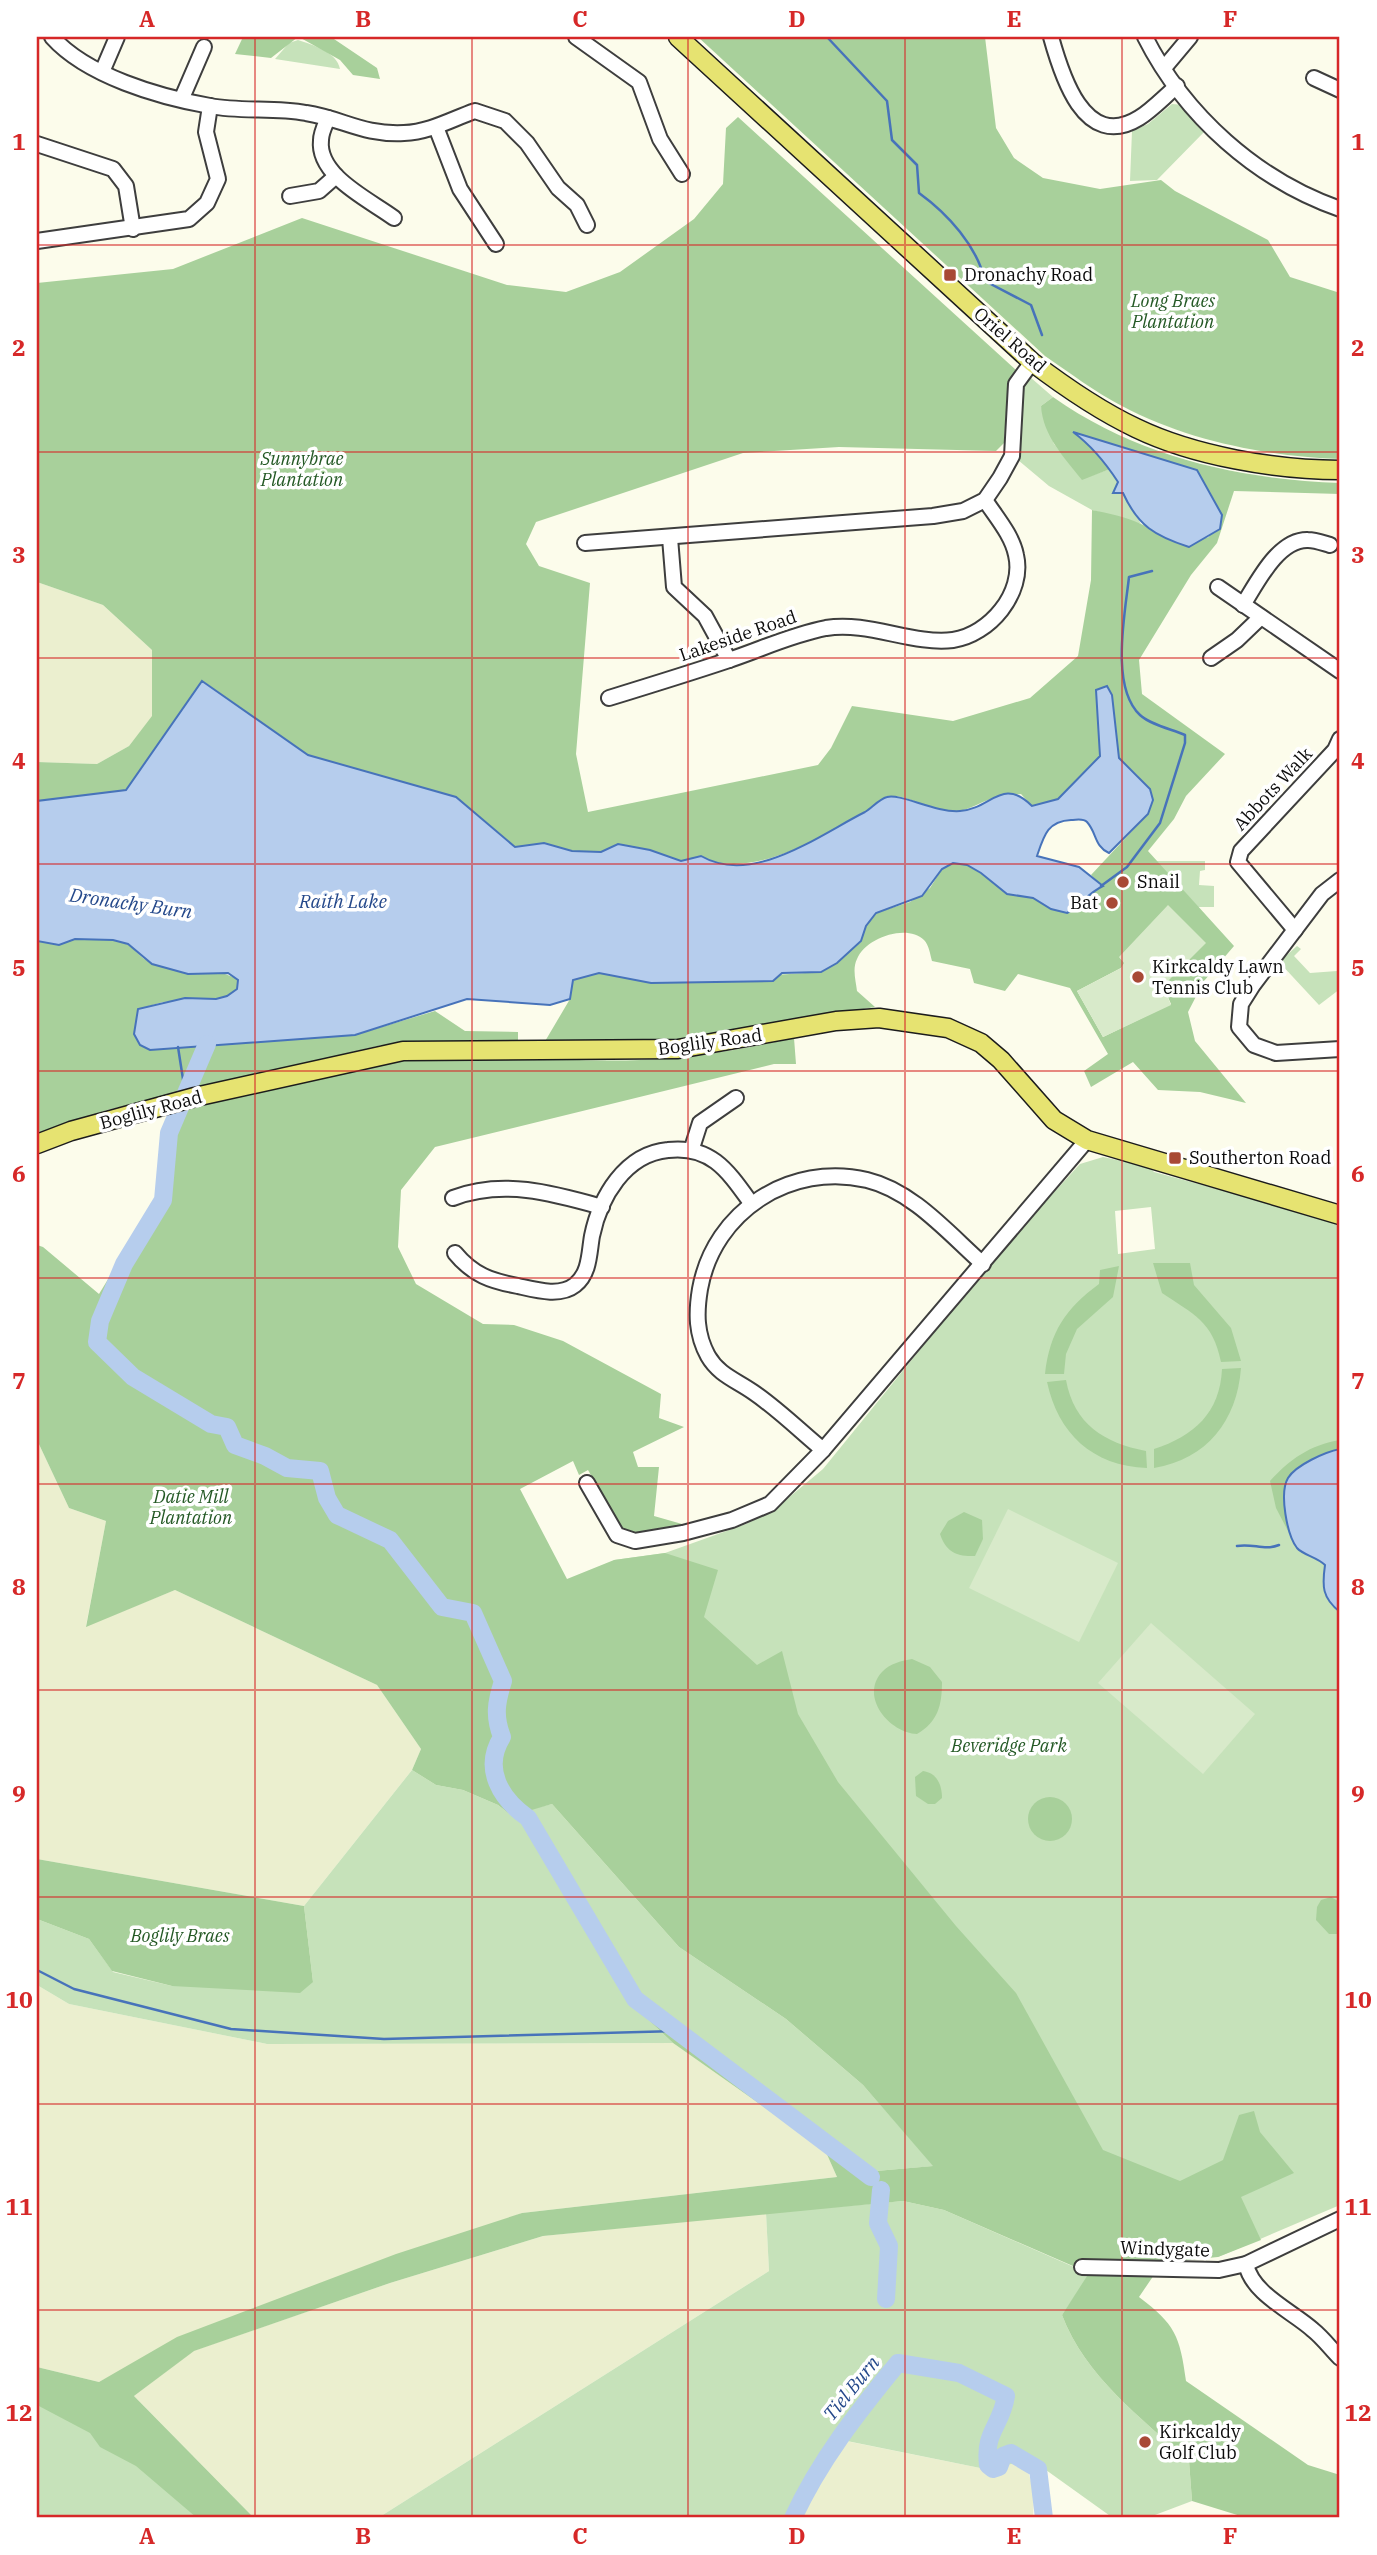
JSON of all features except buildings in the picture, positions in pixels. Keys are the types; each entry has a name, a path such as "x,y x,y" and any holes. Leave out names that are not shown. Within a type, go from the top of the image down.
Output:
{"main road":[{"name":"Oriel Road","path":"678,37 1032,362 1081,398 1138,429 1221,457 1340,470"},
{"name":"Boglily Road","path":"37,1144 71,1131 195,1097 402,1051 678,1049 836,1021 880,1018 948,1028 981,1043 1001,1060 1054,1120 1087,1140 1340,1214"}],"street":[{"path":"52,37 66,53 118,81 211,106 304,112 371,133 408,133 436,127 475,111 505,121 527,143 558,188 577,205 587,225"},
{"path":"102,72 117,37"},
{"path":"576,37 639,82 660,139 682,174"},
{"path":"1051,37 1063,79 1074,101 1096,120 1111,125 1138,119 1177,86"},
{"path":"1145,37 1164,68 1206,122 1243,156 1294,190 1340,209"},
{"path":"1164,68 1190,37"},
{"path":"182,98 204,47"},
{"path":"1314,78 1340,90"},
{"path":"37,241 189,219 207,203 218,179 206,132 211,106"},
{"path":"328,118 321,139 323,158 336,176 394,218"},
{"path":"436,127 460,189 496,244"},
{"path":"37,144 113,169 125,186 133,229"},
{"path":"290,196 319,191 336,176"},
{"path":"585,543 933,516 963,511 985,500 1008,454 1016,384 1032,362"},
{"name":"Lakeside Road","path":"609,698 729,660 763,645 830,627 870,628 953,640 977,631 1006,606 1015,584 1017,557 1009,537 985,500"},
{"path":"670,538 674,587 705,616 729,660"},
{"path":"1243,605 1268,566 1288,548 1306,540 1330,545"},
{"path":"1217,587 1340,671"},
{"path":"1211,658 1261,617"},
{"name":"Abbots Walk","path":"1295,930 1238,862 1241,851 1335,750 1340,739"},
{"path":"1340,880 1322,894 1241,1004 1240,1027 1254,1045 1276,1053 1340,1049"},
{"path":"692,1148 699,1123 736,1098"},
{"path":"587,1483 617,1535 635,1541 732,1520 770,1504 823,1450 1087,1140"},
{"path":"455,1253 467,1268 489,1281 550,1292 574,1286 586,1271 602,1206 619,1175 633,1163 664,1150 692,1148 726,1169 751,1203"},
{"path":"823,1450 752,1391 720,1372 700,1337 697,1314 708,1262 724,1231 751,1203 778,1188 805,1179 831,1176 870,1181 915,1203 983,1264"},
{"path":"453,1198 473,1190 507,1188 541,1190 602,1206"},
{"name":"Windygate","path":"1082,2267 1219,2270 1246,2264 1340,2219"},
{"path":"1246,2264 1248,2275 1269,2296 1314,2330 1340,2358"}],"green space":[{"path":"243,37 298,37 271,58 235,54"},
{"path":"299,37 331,37 377,68 380,79 353,75 340,60"},
{"name":"Long Braes Plantation","path":"698,37 985,37 996,128 1014,158 1043,178 1100,189 1161,180 1175,191 1268,240 1290,277 1340,293 1340,459 1256,450 1200,437 1147,418 1092,389 1045,356"},
{"path":"298,40 329,54 340,69 275,59 289,43"},
{"path":"1172,104 1184,105 1206,130 1157,180 1130,181 1132,131 1148,124"},
{"name":"Sunnybrae Plantation","path":"738,117 1016,370 1008,382 1004,443 996,451 839,447 743,453 536,522 526,544 539,566 590,583 576,754 588,812 818,765 831,748 852,706 953,721 1030,698 1078,656 1091,580 1092,510 1129,519 1174,540 1189,541 1209,537 1215,501 1202,479 1076,433 1092,446 1110,469 1082,480 1056,446 1046,427 1041,406 1053,397 1119,435 1190,461 1264,476 1340,483 1340,494 1234,491 1217,543 1191,575 1139,660 1142,694 1225,754 1186,796 1174,819 1148,851 1234,946 1204,981 1188,1012 1195,1041 1246,1103 1200,1092 1158,1090 1133,1062 1091,1087 1084,1071 1108,1054 1070,988 1018,974 1005,991 974,983 970,969 932,961 924,940 907,933 877,939 861,951 857,959 857,991 875,1007 664,1043 544,1043 570,999 573,980 582,975 599,973 651,983 821,972 861,942 866,926 876,913 910,902 930,888 942,869 953,863 967,865 981,873 1007,894 1033,898 1060,912 1077,904 1102,886 1091,875 1148,814 1138,776 1119,758 1112,695 1107,686 1098,715 1100,756 1058,799 1032,806 1021,794 1007,795 961,811 949,812 901,797 886,797 852,820 810,842 764,860 741,864 720,863 700,856 681,861 650,850 618,844 601,852 572,851 544,843 515,847 456,797 307,755 203,681 126,790 37,801 37,762 97,764 129,746 152,716 152,650 103,605 37,582 37,283 173,269 302,218 507,285 566,292 620,272 694,219 723,184 726,128","holes":["1119,957 1163,986 1171,1004 1103,1037 1077,991 1121,968 1125,963"]},
{"path":"1030,377 1053,397 1041,406 1054,444 1082,479 1110,469 1141,524 1092,510 1049,486 1018,460 1019,384"},
{"path":"37,582 103,605 152,650 152,717 129,746 97,764 37,762"},
{"path":"1156,861 1205,861 1205,870 1200,871 1199,885 1214,886 1214,907 1198,907"},
{"name":"Kirkcaldy Lawn Tennis Club","path":"1168,905 1206,943 1163,986 1171,1005 1103,1037 1077,991 1121,968 1124,963 1119,957"},
{"path":"75,939 116,940 128,945 150,963 220,973 238,980 237,989 227,996 163,1002 138,1009 150,1050 355,1035 435,1011 465,1031 518,1032 518,1045 382,1045 107,1110 37,1134 37,941 59,945"},
{"path":"1297,946 1301,949 1294,956 1310,973 1337,971 1337,959 1340,959 1340,989 1319,1005 1279,962"},
{"name":"Datie Mill Plantation","path":"794,1038 796,1064 774,1064 435,1147 401,1190 398,1247 416,1284 483,1324 514,1325 563,1341 661,1394 659,1418 684,1427 633,1452 638,1467 659,1467 654,1516 689,1526 638,1535 622,1530 588,1470 579,1475 573,1461 520,1489 567,1579 614,1560 665,1553 718,1570 704,1617 757,1665 782,1651 798,1714 838,1782 956,1926 1016,1993 1103,2150 1180,2181 1223,2160 1239,2115 1254,2111 1260,2132 1294,2173 1241,2197 1261,2240 1218,2257 1158,2263 1156,2272 1139,2297 1161,2315 1174,2332 1186,2381 1308,2465 1340,2475 1340,2518 1247,2518 1192,2501 1189,2461 1134,2412 1100,2377 1072,2337 1062,2315 1089,2273 944,2210 903,2201 543,2236 390,2283 194,2351 134,2396 254,2518 197,2518 136,2466 100,2447 90,2433 37,2405 37,2367 99,2382 177,2337 396,2254 522,2213 837,2177 825,2150 673,2043 625,1998 527,1828 498,1805 463,1790 436,1785 412,1770 421,1749 377,1685 175,1590 86,1627 106,1521 69,1508 37,1440 37,1245 43,1247 99,1294 153,1206 171,1189 172,1135 182,1107 302,1077 392,1061 449,1057 660,1059","holes":["552,1804 679,1947 786,2019 863,2085 933,2166 876,2171 703,2046 638,1994 528,1811"]},
{"name":"Beveridge Park","path":"1103,1157 1149,1167 1154,1172 1340,1222 1340,2205 1218,2257 545,1664 614,1560 665,1553 746,1524 775,1509 823,1469 1001,1250 1080,1164","holes":["1151,1207 1155,1249 1118,1254 1115,1211"]},
{"path":"1153,1263 1190,1263 1194,1285 1231,1328 1241,1361 1221,1362 1213,1337 1207,1328 1192,1313 1162,1293"},
{"path":"1119,1266 1113,1297 1077,1329 1066,1354 1064,1374 1045,1374 1055,1334 1068,1312 1099,1284 1100,1270"},
{"path":"1241,1368 1233,1405 1216,1434 1189,1456 1154,1468 1154,1449 1193,1430 1210,1410 1220,1385 1222,1369"},
{"path":"1066,1380 1076,1409 1084,1420 1104,1437 1146,1451 1147,1468 1110,1461 1080,1443 1060,1417 1047,1382"},
{"path":"37,1440 69,1508 106,1521 86,1626 175,1590 377,1685 421,1749 412,1770 304,1906 37,1859"},
{"path":"1340,1440 1340,1449 1285,1489 1288,1531 1276,1508 1270,1481 1301,1454 1319,1445"},
{"path":"1008,1509 1118,1563 1079,1642 969,1588"},
{"path":"964,1512 982,1520 983,1539 975,1556 963,1556 953,1552 945,1545 940,1534 948,1521"},
{"path":"1151,1623 1255,1714 1203,1774 1098,1683"},
{"path":"912,1659 930,1667 942,1682 937,1712 930,1724 917,1734 907,1732 888,1721 876,1702 874,1692 876,1682 885,1669"},
{"path":"412,1770 436,1785 463,1790 498,1805 527,1828 625,1998 673,2043 267,2044 69,2004 37,1985 37,1919 89,1939 113,1972 172,1986 313,1982 304,1906"},
{"path":"923,1771 932,1774 940,1784 942,1798 935,1804 928,1804 916,1796 915,1777"},
{"path":"1050,1797 1065,1804 1072,1819 1065,1834 1050,1841 1035,1834 1028,1819 1035,1804"},
{"path":"552,1804 679,1947 786,2019 863,2085 934,2166 876,2171 703,2046 638,1994 527,1810"},
{"name":"Boglily Braes","path":"37,1859 304,1906 313,1982 300,1993 172,1986 112,1971 89,1939 37,1919"},
{"path":"1331,1897 1340,1902 1338,1934 1329,1934 1316,1920 1317,1907 1321,1900"},
{"path":"37,1985 69,2004 267,2044 673,2043 825,2150 837,2177 522,2213 131,2366 99,2382 37,2367"},
{"name":"Kirkcaldy Golf Club","path":"903,2201 944,2210 1090,2274 1062,2315 1072,2337 1100,2377 1134,2412 1189,2461 1192,2501 1147,2518 1113,2518 1039,2465 1015,2463 990,2470 842,2440 802,2518 378,2518 769,2271 766,2213"},
{"path":"766,2213 769,2271 378,2518 254,2518 134,2396 193,2351 390,2283 543,2236"},
{"path":"37,2383 223,2518 37,2518"},
{"path":"841,2440 990,2470 1015,2463 1027,2468 1034,2491 1033,2518 802,2518"}],"water":[{"path":"1073,432 1197,470 1222,515 1220,529 1189,547 1157,534 1135,514 1123,493 1113,493 1118,482 1098,455"},
{"name":"Raith Lake","path":"202,681 308,755 456,797 515,847 544,843 572,851 601,852 618,844 650,850 681,861 701,856 721,864 742,865 764,861 807,844 887,797 951,811 971,809 1004,794 1022,798 1032,806 1058,799 1100,756 1096,690 1107,686 1112,695 1119,758 1150,789 1153,800 1148,814 1109,853 1101,847 1084,820 1063,821 1048,831 1037,856 1079,867 1103,886 1067,913 1051,909 1033,898 1007,894 981,873 967,865 953,863 942,869 922,896 876,913 866,926 861,941 837,963 821,972 782,973 773,981 651,983 599,973 573,980 570,999 550,1005 467,999 355,1035 150,1050 140,1045 134,1034 138,1009 185,998 216,999 227,996 237,989 238,980 228,973 188,974 152,964 128,944 113,940 75,939 59,945 37,941 37,801 126,790"},
{"path":"1340,1449 1340,1612 1330,1602 1325,1591 1325,1565 1297,1548 1293,1542 1285,1514 1284,1493 1288,1478 1297,1468"}],"waterway":[{"path":"827,37 887,101 892,140 917,165 919,193 960,232 975,255 985,281 1031,305 1042,335"},
{"path":"1101,886 1127,867 1160,823 1185,743 1185,735 1155,724 1140,715 1131,703 1125,687 1122,649 1129,577 1152,571"},
{"path":"207,1044 169,1133 163,1200 124,1264 100,1321 97,1342 133,1377 211,1424 227,1427 235,1445 287,1468 320,1471 327,1498 337,1515 390,1540 442,1607 473,1613 503,1681 497,1709 502,1737 494,1760 497,1782 510,1802 528,1818 635,1999 871,2177"},
{"path":"178,1047 185,1092"},
{"path":"1237,1546 1279,1545"},
{"path":"37,1970 74,1989 231,2029 384,2039 677,2031"},
{"path":"881,2190 878,2223 889,2246 886,2299"},
{"name":"Tiel Burn","path":"793,2518 840,2437 898,2363 959,2373 1006,2396 988,2444 988,2465 993,2469 999,2467 1003,2456 1011,2453 1038,2469 1044,2518"}],"place":[{"name":"Dronachy Road","path":"950,275"},
{"name":"Snail","path":"1123,882"},
{"name":"Bat","path":"1112,903"},
{"name":"Kirkcaldy Lawn Tennis Club","path":"1138,977"},
{"name":"Southerton Road","path":"1175,1158"},
{"name":"Kirkcaldy Golf Club","path":"1145,2442"}],"water label":[{"name":"Dronachy Burn","path":"131,903"}]}
